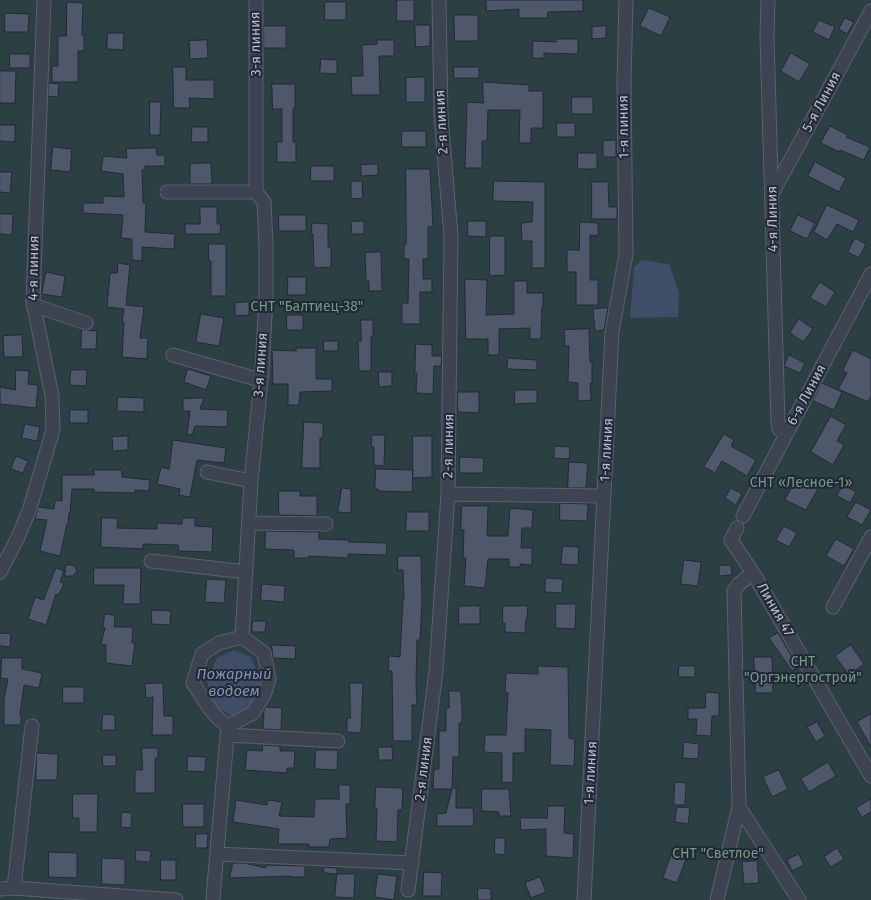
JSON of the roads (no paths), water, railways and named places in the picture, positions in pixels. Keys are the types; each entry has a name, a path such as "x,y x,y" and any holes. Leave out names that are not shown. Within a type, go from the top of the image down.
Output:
{"street":[{"name":"4-я линия","path":"0,572 18,537 29,511 53,430 52,396 33,305 44,0"},
{"name":"3-я линия","path":"242,637 248,523 266,298 264,202 256,192 256,0"},
{"name":"2-я линия","path":"408,890 436,671 448,494 450,236 441,116 439,0"},
{"name":"1-я линия","path":"584,900 612,332 626,254 624,81 626,0"},
{"name":"4-я Линия","path":"768,0 767,37 778,421 779,429 785,436"},
{"name":"5-я Линия","path":"772,194 871,11"},
{"path":"167,192 256,192"},
{"name":"6-я Линия","path":"743,516 871,274"},
{"path":"33,305 86,323"},
{"path":"172,355 260,380"},
{"path":"207,472 251,481"},
{"path":"448,494 604,496"},
{"path":"248,523 326,524"},
{"name":"Линия 47","path":"737,528 731,540 753,573 871,776"},
{"path":"832,607 871,537"},
{"path":"151,561 246,572"},
{"path":"717,900 739,807 734,591 739,584 753,573"},
{"path":"213,897 227,731 193,683 202,654 219,643 242,637 264,653 269,680 265,693 253,713 227,731"},
{"path":"14,888 32,726"},
{"path":"227,731 338,741"},
{"path":"739,807 799,900"},
{"path":"217,854 412,863"},
{"path":"0,896 0,889 14,888 136,899 176,900"}],"water":[{"path":"642,260 669,264 679,292 678,317 630,318 634,267"},
{"name":"Пожарный водоем","path":"234,650 251,657 262,684 252,709 231,716 213,704 207,681 217,658"}],"park label":[{"name":"СНТ \"Балтиец-38\"","path":"307,307"},
{"name":"СНТ «Лесное-1»","path":"801,483"},
{"name":"СНТ \"Оргэнергострой\"","path":"803,670"},
{"name":"СНТ \"Светлое\"","path":"718,854"}]}
